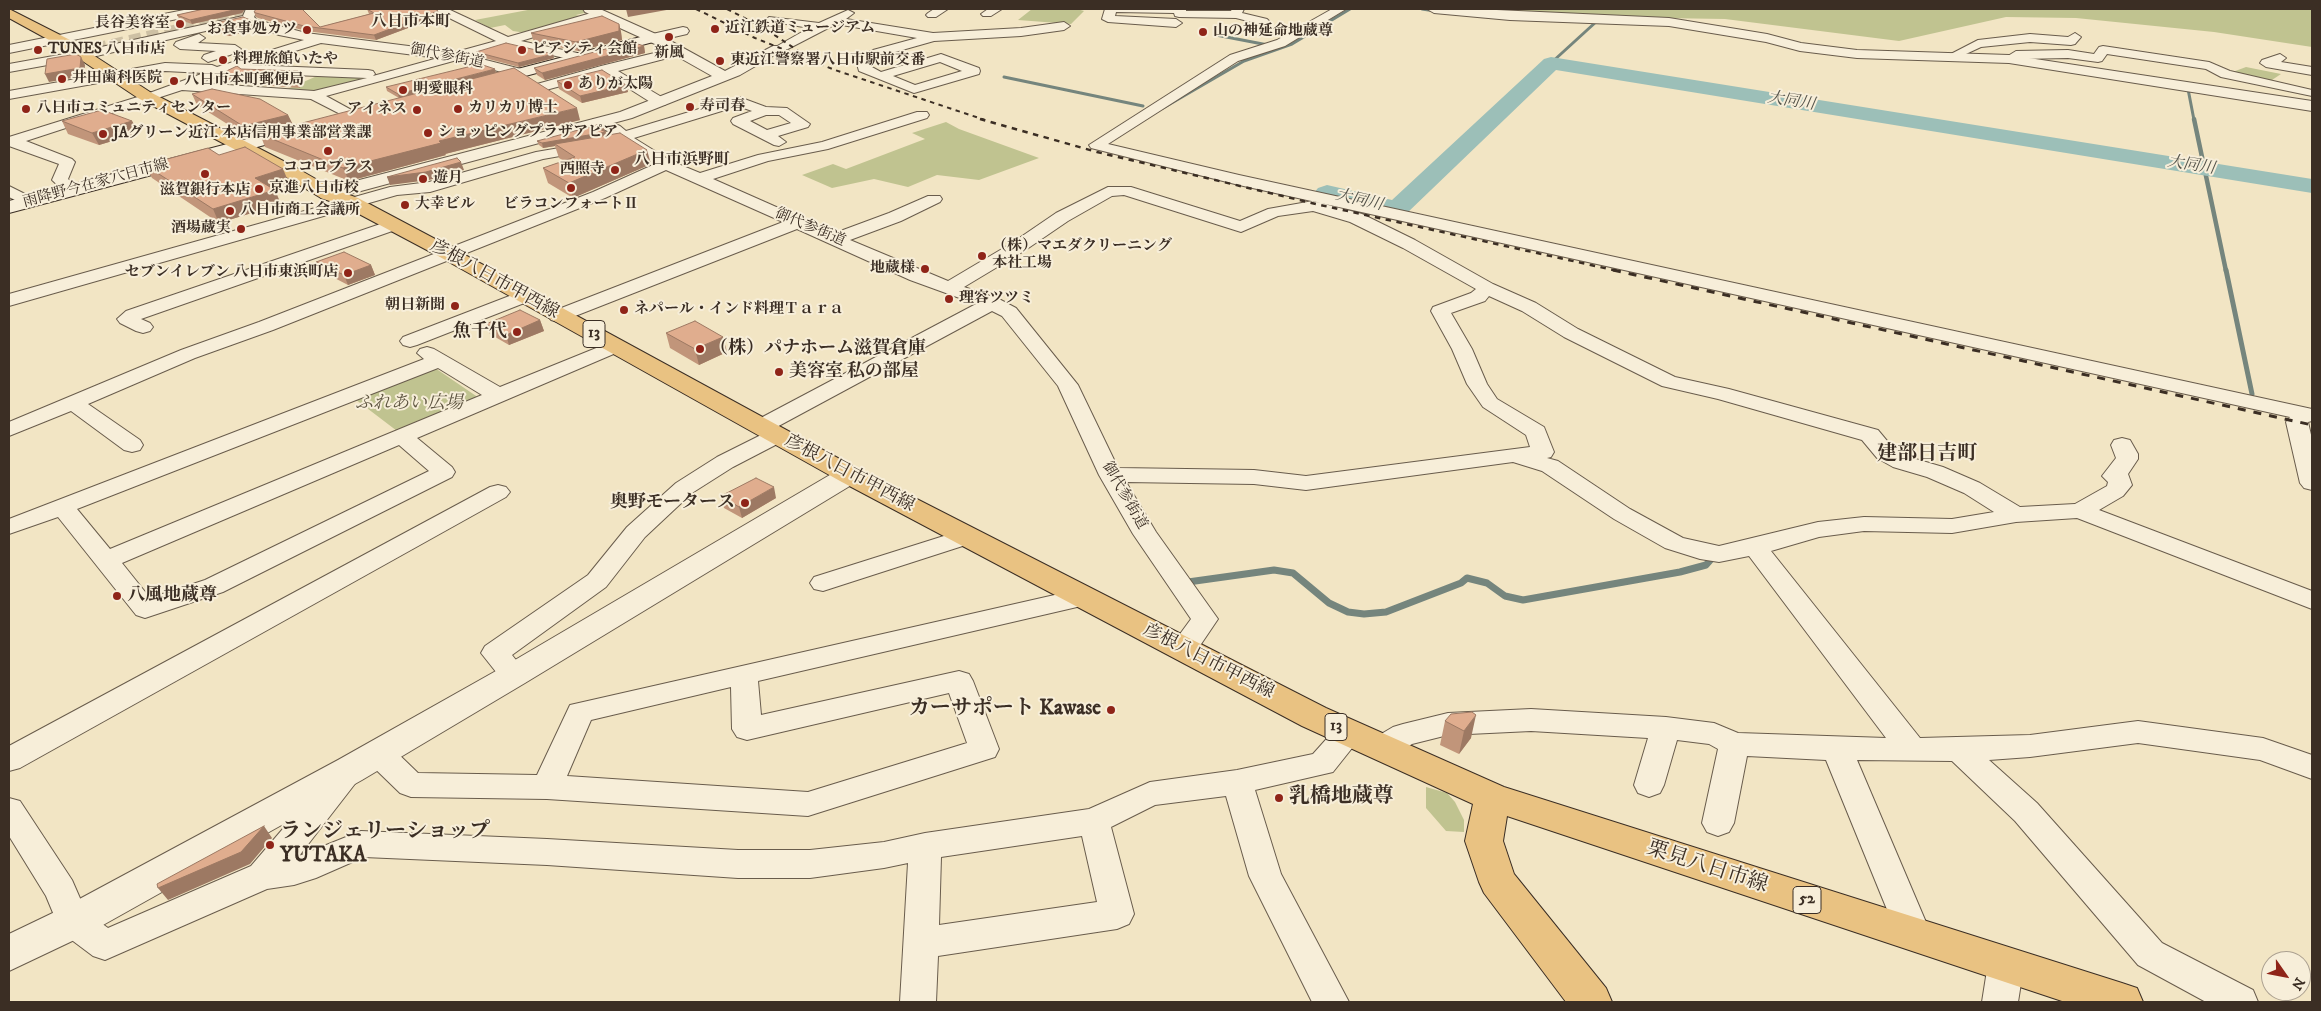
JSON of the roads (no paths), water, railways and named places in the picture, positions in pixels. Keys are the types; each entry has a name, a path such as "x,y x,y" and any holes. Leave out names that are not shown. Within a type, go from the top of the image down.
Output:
{"main road":[{"name":"彦根八日市甲西線","path":"9,13 59,40 149,98 287,170 328,194 351,202 447,253 849,475 1081,598 1314,717 1492,797"},
{"name":"栗見八日市線","path":"1492,797 2122,1002"},
{"path":"1492,797 1484,841 1498,882 1591,1002"}],"street":[{"path":"9,49 207,9"},
{"path":"444,9 506,41 578,57"},
{"path":"328,194 590,117 626,115 724,76 855,9"},
{"path":"1180,14 1111,9 1108,19 1237,12 1263,21"},
{"path":"1340,9 1281,43 1234,58 1096,145 1249,182 2308,414"},
{"path":"1434,9 1510,16 1669,22 1767,38 1800,48 1826,52 2009,59 2310,99"},
{"path":"178,86 314,95 390,76 506,41 594,11 679,51 724,76"},
{"path":"1133,28 1172,35 1180,14"},
{"path":"9,68 81,55 251,16"},
{"path":"157,37 183,44 224,29 251,16"},
{"name":"御代参街道","path":"251,16 283,32 320,39 456,56 520,73 558,97"},
{"path":"773,19 821,27"},
{"path":"834,20 933,37"},
{"path":"880,76 940,58 974,71 914,89 880,76 864,68 863,64 866,59 877,53 933,37 1021,32 1064,26"},
{"path":"465,87 683,31"},
{"path":"1953,56 1978,44 2030,38 2071,41 2075,37"},
{"path":"10,142 149,98 226,69 320,39"},
{"path":"179,67 235,50 180,45 183,44"},
{"path":"2009,59 2016,55 2068,54 2108,46 2209,66 2226,74 2310,99"},
{"path":"2108,46 2105,69 2114,74"},
{"path":"542,86 679,51"},
{"path":"2170,59 2188,51 2258,66 2280,58"},
{"path":"2266,63 2312,71"},
{"path":"9,96 166,67 390,76"},
{"path":"606,69 660,102"},
{"path":"314,95 352,116"},
{"path":"9,300 396,190 430,187 541,156 624,138 740,101 764,112"},
{"path":"335,121 371,111"},
{"path":"766,135 803,124 782,111 764,112 738,121 792,151"},
{"path":"701,178 739,165 792,151 823,146 922,115"},
{"name":"御代参街道","path":"590,117 615,129 624,138 666,164 701,178 796,223 836,239 916,276 992,303 1009,312 1068,385 1110,475 1145,534 1205,619 1183,649"},
{"name":"雨降野今在家八日市線","path":"9,207 317,125"},
{"path":"10,142 67,162 60,180 72,190"},
{"path":"823,146 842,156"},
{"path":"9,430 188,354 266,326 447,253 599,195 666,164"},
{"path":"950,288 1018,247 1062,217 1108,192 1125,190 1241,228 1274,212 1313,206 1356,218 1410,244 1487,288 1529,308 1571,333 1669,382 1722,394 1870,435 1885,453 1901,462 1935,472 1972,488 2016,515"},
{"path":"9,191 29,202"},
{"path":"836,239 934,200"},
{"path":"558,316 796,223"},
{"path":"143,327 127,319 142,312 392,225"},
{"path":"1110,475 1254,477 1306,483 1409,468 1543,452 1536,432 1490,403 1477,384 1462,349 1440,311 1478,296 1487,288"},
{"path":"498,395 438,361 410,341 525,296"},
{"path":"514,675 495,653 597,581 636,532 684,488 770,431 992,303"},
{"path":"105,561 403,438 498,395 616,346"},
{"path":"9,527 438,361"},
{"path":"73,403 132,445"},
{"path":"2308,414 2297,422 2312,483"},
{"path":"62,506 145,609 214,586 444,472 403,438"},
{"path":"2080,511 2115,491 2120,485 2119,478 2114,476 2126,459 2127,454 2122,445"},
{"path":"1515,456 1550,466 1622,514 1674,544 1700,551 1719,554 1755,547 1818,530 1864,524 1952,526 2016,515 2080,511 2312,600"},
{"path":"9,953 73,922 364,762 514,675 849,475"},
{"path":"9,760 498,492"},
{"path":"823,583 966,537"},
{"path":"1755,547 1912,750"},
{"path":"546,787 580,712 1081,598"},
{"path":"364,762 412,786 546,787 808,804 984,749 959,681 747,729 744,674"},
{"path":"1382,748 1403,735 1448,724 1531,720 1666,728 1714,734 1734,744 1837,749 1959,750 2030,746 2138,732 2263,749 2312,767"},
{"path":"1649,785 1666,728"},
{"path":"9,811 60,890 73,922 105,945 263,876 294,871 316,864 361,844 547,852 738,864 810,864 884,855 925,846 1094,821 1150,794 1237,782 1322,764 1349,733"},
{"path":"1718,823 1734,744"},
{"path":"1837,749 1914,934"},
{"path":"1959,750 2026,812 2150,954 2240,1002"},
{"path":"263,876 364,762"},
{"path":"1237,782 1266,876 1331,1002"},
{"path":"922,943 1118,914 1094,821"},
{"path":"918,1002 925,846"},
{"path":"2000,1002 2006,964"}],"waterway":[{"path":"1163,108 1244,61 1292,44 1350,9"},
{"path":"1422,9 1435,11"},
{"path":"1551,63 1597,21"},
{"path":"1216,35 1268,45"},
{"name":"大同川","path":"1327,193 1397,209 1551,63 2312,186"},
{"path":"1004,77 1143,106"},
{"path":"2193,90 2188,89 2194,120"},
{"path":"2194,119 2226,271"},
{"path":"2226,270 2252,394"},
{"path":"1188,582 1274,570 1293,573 1329,603 1348,612 1364,614 1386,612 1461,583 1467,578 1487,583 1505,596 1523,600 1680,572 1706,565 1714,556"}],"tunnel":[{"path":"77,53 248,14"}],"railway":[{"path":"696,9 755,38 835,70 985,120"},
{"path":"727,9 764,28 800,52"},
{"path":"980,119 1097,152 1316,204 1618,271"},
{"path":"1613,270 2312,425"}],"place":[{"name":"長谷美容室","path":"180,24"},
{"name":"近江鉄道ミュージアム","path":"715,29"},
{"name":"お食事処カツ","path":"307,30"},
{"name":"山の神延命地蔵尊","path":"1203,32"},
{"name":"新風","path":"669,37"},
{"name":"TUNES 八日市店","path":"38,50"},
{"name":"ピアシティ会館","path":"522,50"},
{"name":"料理旅館いたや","path":"223,60"},
{"name":"東近江警察署八日市駅前交番","path":"720,61"},
{"name":"井田歯科医院","path":"62,79"},
{"name":"八日市本町郵便局","path":"174,81"},
{"name":"ありが太陽","path":"568,85"},
{"name":"明愛眼科","path":"403,90"},
{"name":"寿司春","path":"690,107"},
{"name":"八日市コミュニティセンター","path":"26,109"},
{"name":"カリカリ博士","path":"458,109"},
{"name":"アイネス","path":"417,110"},
{"name":"ショッピングプラザアピア","path":"428,133"},
{"name":"JAグリーン近江 本店信用事業部営業課","path":"103,134"},
{"name":"ココロプラス","path":"328,151"},
{"name":"西照寺","path":"615,170"},
{"name":"滋賀銀行本店","path":"205,174"},
{"name":"遊月","path":"423,179"},
{"name":"ビラコンフォートⅡ","path":"571,188"},
{"name":"京進八日市校","path":"259,189"},
{"name":"大幸ビル","path":"405,205"},
{"name":"八日市商工会議所","path":"230,211"},
{"name":"酒場蔵実","path":"241,229"},
{"name":"（株）マエダクリーニング 本社工場","path":"982,256"},
{"name":"地蔵様","path":"925,269"},
{"name":"セブンイレブン 八日市東浜町店","path":"348,273"},
{"name":"理容ツツミ","path":"949,299"},
{"name":"朝日新聞","path":"455,306"},
{"name":"ネパール・インド料理Ｔａｒａ","path":"624,310"},
{"name":"魚千代","path":"517,332"},
{"name":"（株）パナホーム滋賀倉庫","path":"700,349"},
{"name":"美容室 私の部屋","path":"779,372"},
{"name":"奥野モータース","path":"745,503"},
{"name":"八風地蔵尊","path":"117,596"},
{"name":"カーサポート Kawase","path":"1111,710"},
{"name":"乳橋地蔵尊","path":"1279,798"},
{"name":"ランジェリーショップ YUTAKA","path":"270,845"}],"district":[{"name":"八日市本町","path":"411,23"},
{"name":"八日市浜野町","path":"682,161"},
{"name":"建部日吉町","path":"1927,455"}],"park label":[{"name":"ふれあい広場","path":"409,404"}]}
